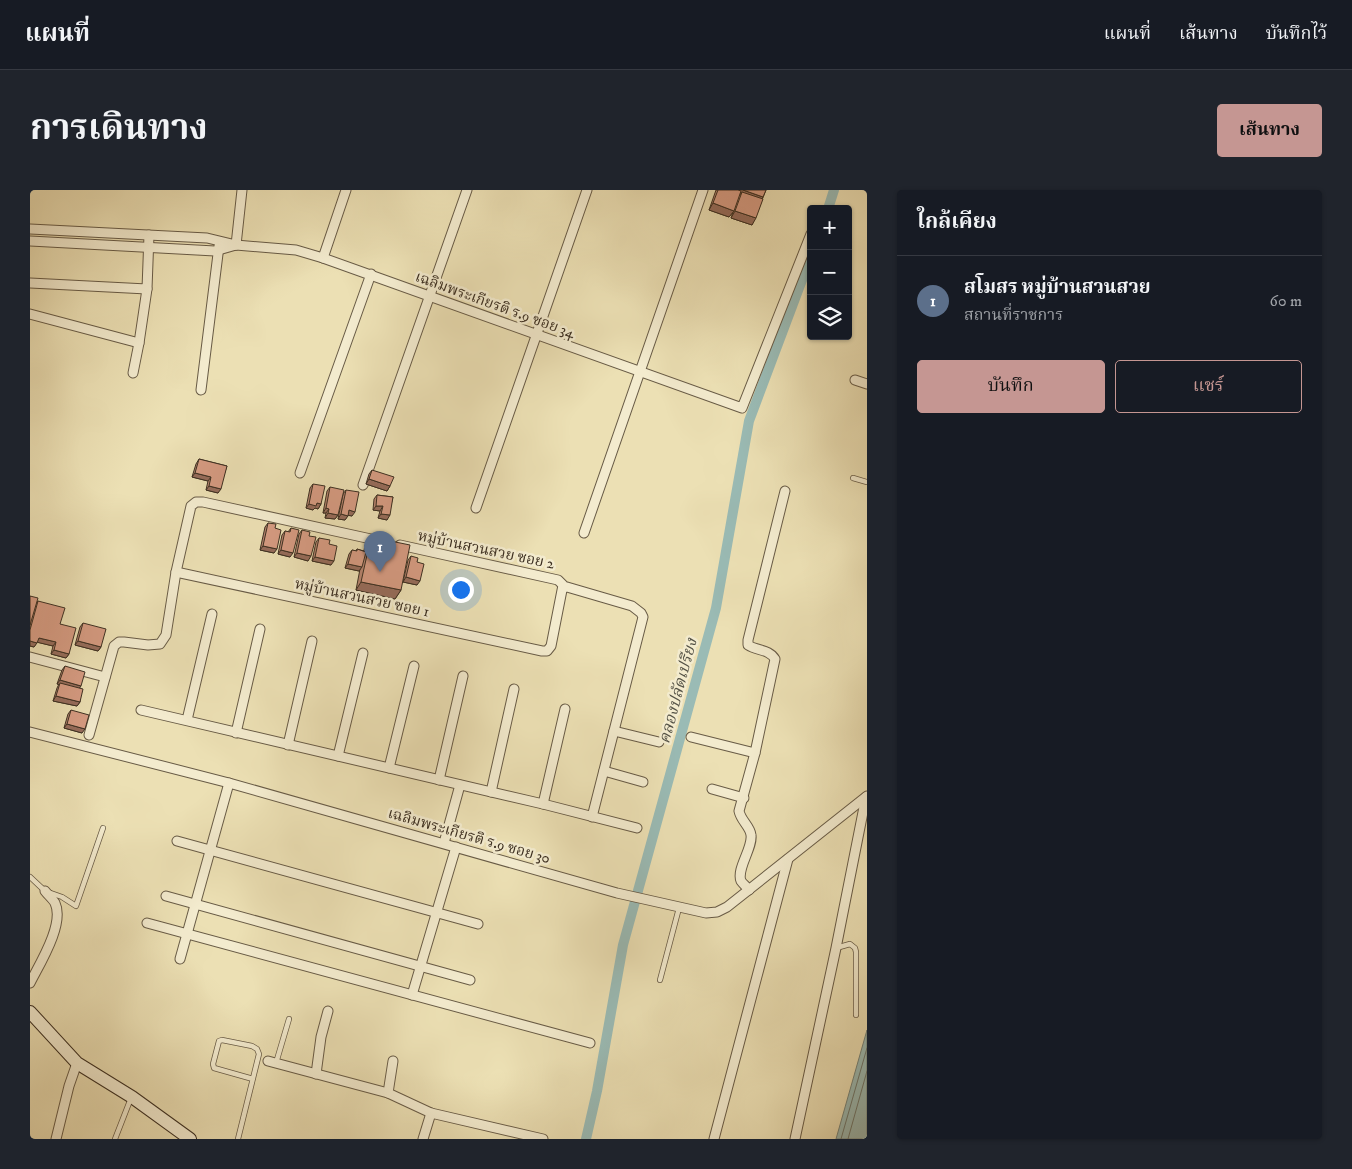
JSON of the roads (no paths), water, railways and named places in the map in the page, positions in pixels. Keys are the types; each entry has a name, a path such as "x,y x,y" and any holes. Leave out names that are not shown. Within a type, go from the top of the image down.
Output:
{"main road":[{"path":"30,1012 77,1062 132,1097 190,1139"}],"street":[{"path":"236,245 242,190"},
{"path":"324,258 346,190"},
{"path":"364,485 467,190"},
{"path":"476,508 587,190"},
{"path":"584,533 703,190"},
{"name":"เฉลิมพระเกียรติ ร.9 ซอย 34","path":"30,229 207,238 236,245 296,250 371,274 640,373 742,408 807,244"},
{"path":"134,373 147,289 149,235"},
{"path":"200,390 219,240"},
{"name":"เฉลิมพระเกียรติ ร.9 ซอย 34","path":"30,241 215,251 236,245"},
{"path":"300,473 371,274"},
{"path":"30,283 147,289"},
{"path":"30,314 139,343"},
{"path":"855,380 867,384"},
{"path":"749,890 741,880 740,874 752,838 749,827 739,811 756,752 775,659 768,652 752,648 748,645 748,640 785,491"},
{"path":"89,735 112,651 116,644 124,642 160,644 166,635 176,572 191,506 196,502 385,542"},
{"name":"หมู่บ้านสวนสวย ซอย 2","path":"395,544 558,580 563,585 563,588 551,646 547,650 542,651"},
{"name":"หมู่บ้านสวนสวย ซอย 1","path":"176,572 542,651"},
{"path":"563,588 567,587 632,606 643,617 592,817"},
{"path":"187,720 212,614"},
{"path":"236,733 260,629"},
{"path":"288,744 312,641"},
{"path":"338,756 363,653"},
{"path":"30,657 105,677"},
{"path":"389,768 414,666"},
{"path":"439,780 463,676"},
{"path":"491,792 514,689"},
{"path":"543,804 566,709"},
{"path":"142,710 543,804 637,828"},
{"path":"614,731 659,742"},
{"name":"เฉลิมพระเกียรติ ร.9 ซอย 30","path":"30,732 229,783 617,893 662,905 706,913 717,912 749,890 866,796"},
{"path":"691,737 756,752"},
{"path":"604,771 643,782"},
{"path":"180,959 229,783"},
{"path":"444,843 460,785"},
{"path":"712,789 744,798"},
{"path":"795,1139 866,796"},
{"path":"177,841 478,924"},
{"path":"412,995 422,967 456,846"},
{"path":"714,1139 788,858"},
{"path":"30,984 51,941 57,916 55,903 45,891"},
{"path":"166,896 470,980"},
{"path":"147,923 590,1042"},
{"path":"316,1074 321,1037 328,1012"},
{"path":"388,1093 393,1061"},
{"path":"56,1139 77,1062"},
{"path":"272,1062 388,1093 430,1113 543,1139"},
{"path":"423,1139 430,1113"}],"lane":[{"path":"854,478 867,482"},
{"path":"30,877 45,891 62,897 76,906 103,828"},
{"path":"660,980 679,908"},
{"path":"836,948 850,944 855,948 856,1015"},
{"path":"272,1062 289,1019"},
{"path":"238,1139 253,1079 259,1054 257,1049 252,1046 222,1040 218,1041 213,1064 214,1068 253,1079"},
{"path":"115,1139 132,1097"}],"water":[{"path":"867,1030 867,1139 836,1139"}],"waterway":[{"name":"คลองปลัดเปรียง","path":"829,205 834,190"},
{"name":"คลองปลัดเปรียง","path":"586,1139 597,1091 623,945 716,608 749,421 807,267"}],"place":[{"name":"สโมสร หมู่บ้านสวนสวย","path":"380,572"}]}
